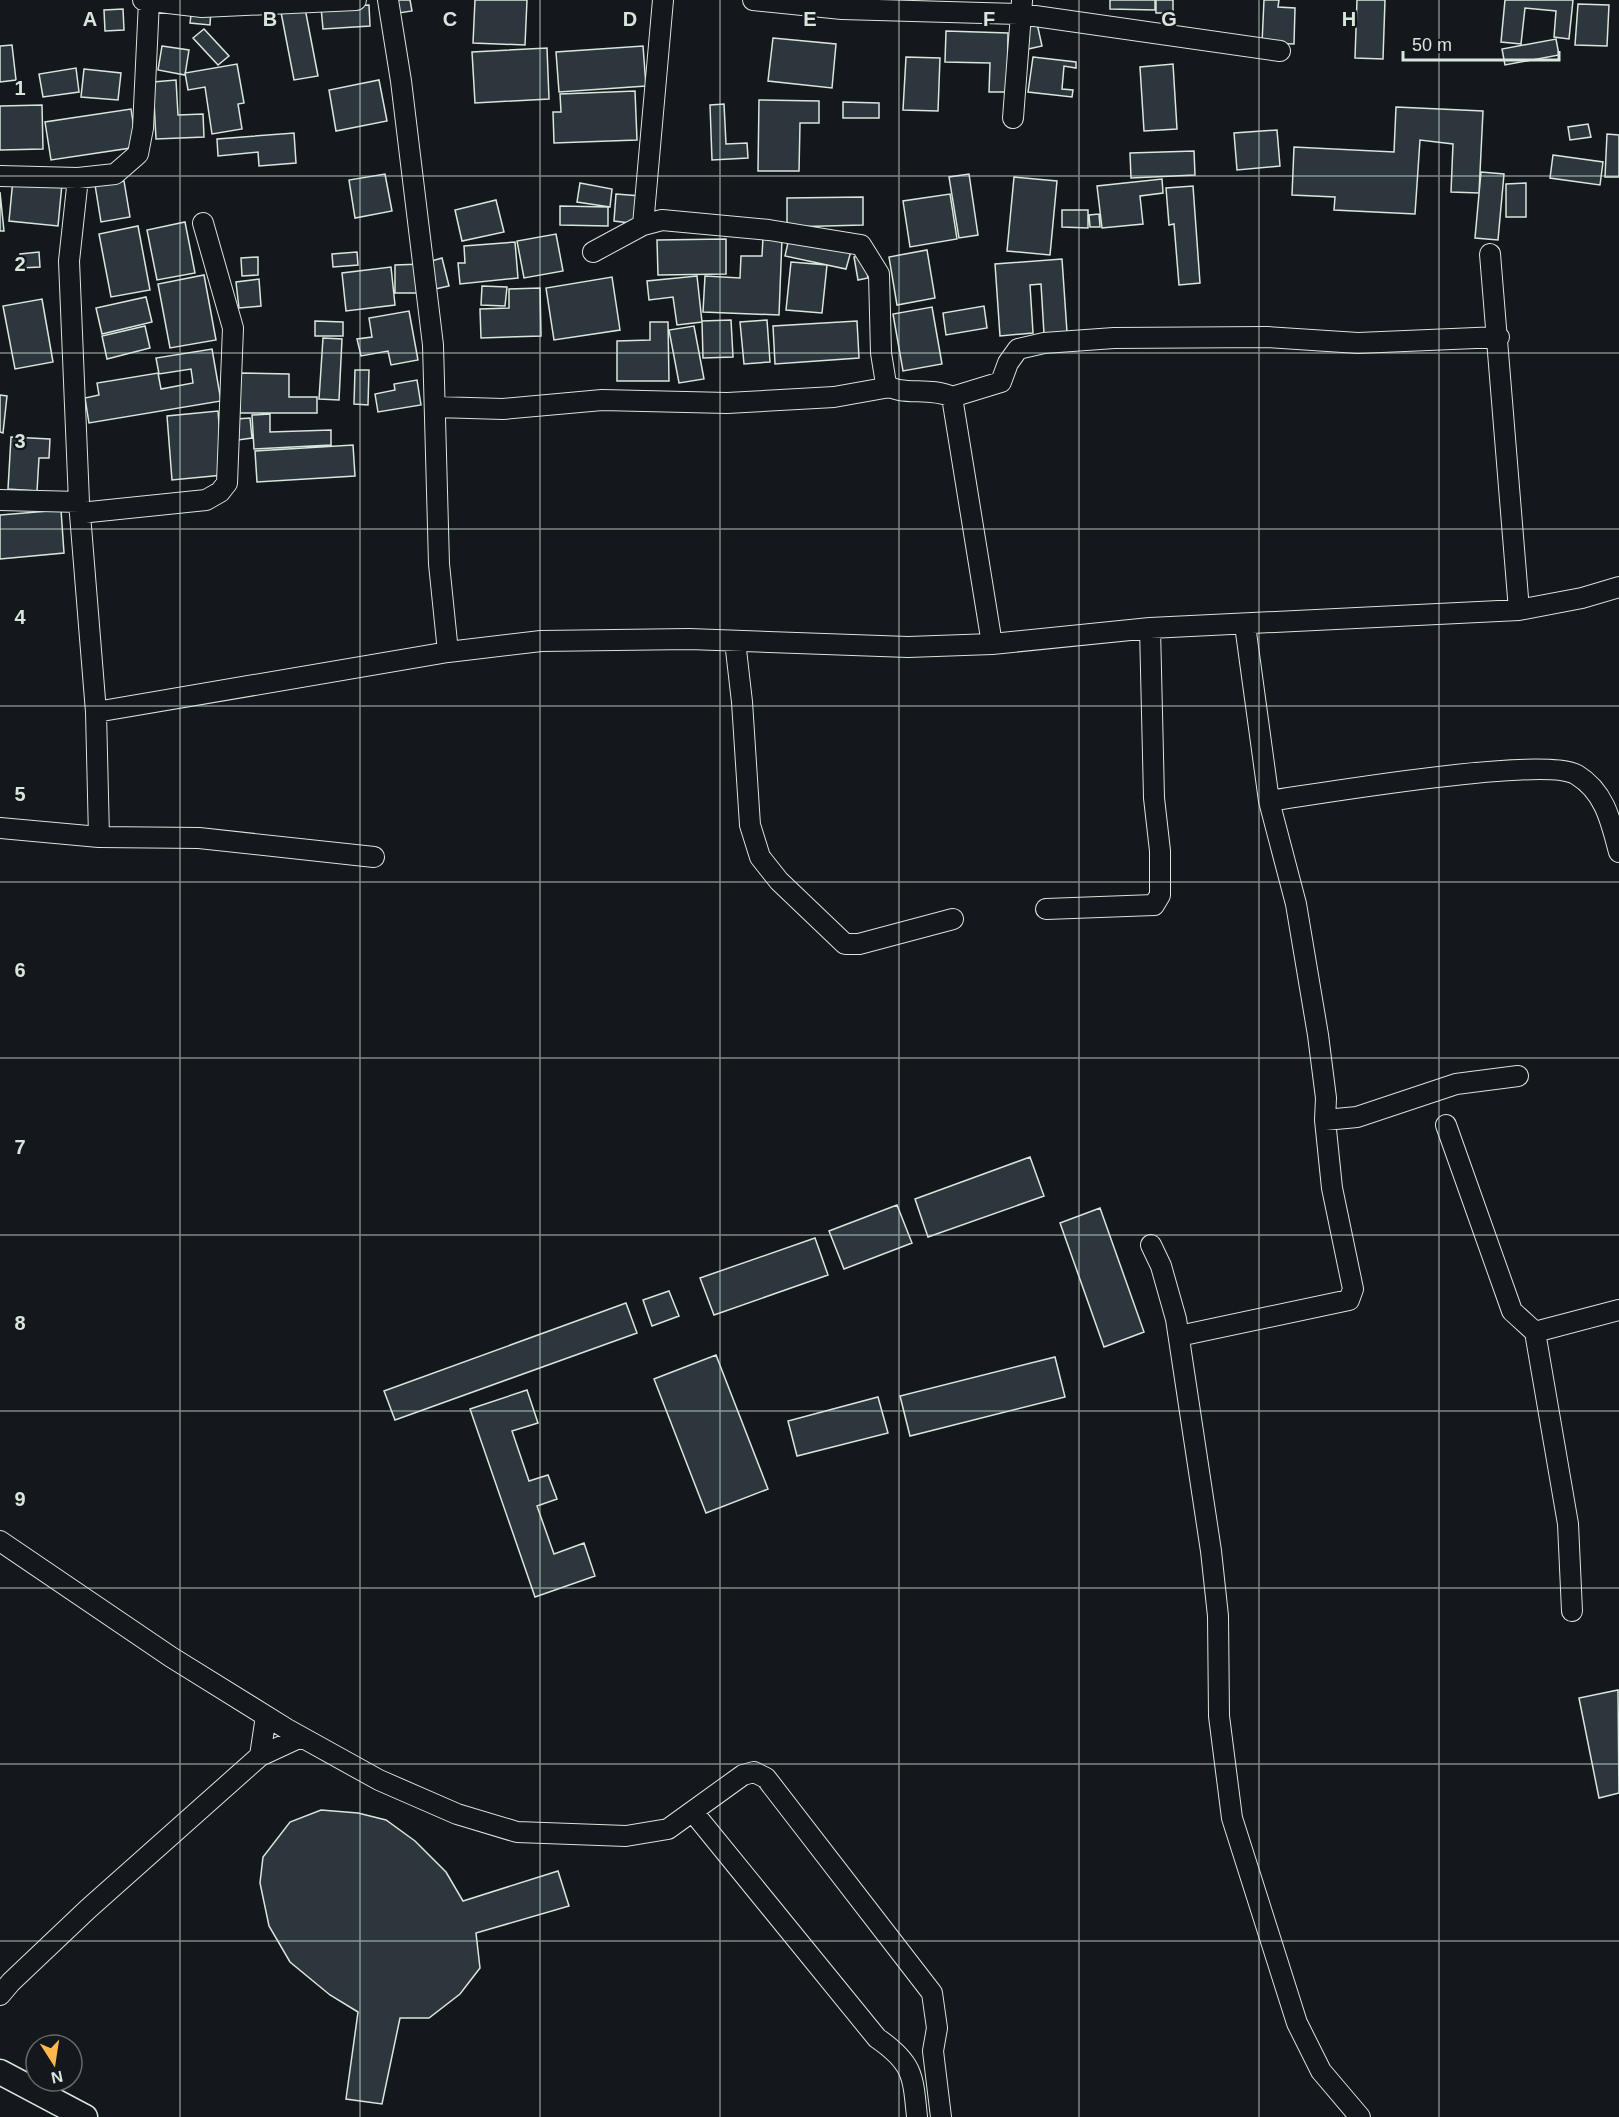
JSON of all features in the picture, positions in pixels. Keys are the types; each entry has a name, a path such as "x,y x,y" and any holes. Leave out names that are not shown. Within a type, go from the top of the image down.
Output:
{"street":[{"path":"0,176 78,178 115,174 138,154 143,128 146,0 202,7 356,0"},
{"path":"388,0 401,81 434,345 439,564 448,652"},
{"path":"643,225 663,0"},
{"path":"753,0 842,9 1021,7 1280,51"},
{"path":"1013,118 1021,7"},
{"path":"78,178 69,261 80,507 96,712 99,837"},
{"path":"593,252 643,225 662,220 707,222 861,245 879,274 884,379 890,387 897,391 941,392 952,397 1000,382 1008,363 1018,349 1044,343 1125,338 1267,337 1358,344 1498,337"},
{"path":"0,500 80,507 206,500 220,492 227,483 233,327 203,224"},
{"path":"1490,254 1519,610"},
{"path":"436,407 503,409 602,400 727,403 834,398 890,387"},
{"path":"952,397 992,644"},
{"path":"96,712 448,652 541,641 689,639 908,647 992,644 1150,628 1519,610 1582,598 1619,587"},
{"path":"1179,1336 1349,1300 1353,1289 1335,1208 1325,1120 1326,1098 1318,1035 1298,915 1269,801 1245,625"},
{"path":"1046,909 1154,905 1160,895 1160,851 1154,798 1150,628"},
{"path":"735,641 742,702 750,825 760,857 787,890 845,945 859,944 953,919"},
{"path":"1269,801 1427,778 1533,769 1575,773 1598,790 1619,852"},
{"path":"0,828 99,837 199,838 374,856"},
{"path":"1325,1120 1357,1117 1456,1084 1518,1076"},
{"path":"1446,1125 1512,1311 1534,1332 1568,1524 1572,1611"},
{"path":"1151,1245 1161,1266 1179,1336 1211,1551 1218,1616 1219,1716 1232,1818 1297,2023 1321,2071 1360,2117"},
{"path":"1534,1332 1619,1310"},
{"path":"0,1541 171,1657 301,1737 380,1780 457,1814 517,1832 626,1836 668,1829 743,1775 754,1772 766,1778 932,1993 936,2028 933,2051 941,2117"},
{"path":"260,1756 266,1716"},
{"path":"0,1995 10,1982 88,1909 260,1756 301,1737"},
{"path":"693,1812 877,2038 906,2060 914,2085 917,2117"},
{"path":"0,2072 85,2117"}],"building":[{"path":"397,0 410,0 412,11 399,13"},
{"path":"475,0 527,0 525,45 473,43"},
{"path":"1110,0 1155,0 1155,10 1110,9"},
{"path":"1156,0 1173,0 1173,13 1156,13"},
{"path":"1264,0 1279,0 1278,7 1295,8 1294,44 1262,43"},
{"path":"1357,0 1385,0 1383,59 1355,58"},
{"path":"1505,0 1573,0 1569,39 1554,37 1556,11 1525,8 1521,44 1501,42"},
{"path":"304,3 318,76 294,80 280,7"},
{"path":"1578,4 1609,5 1607,46 1575,45"},
{"path":"369,5 370,26 323,29 321,7"},
{"path":"192,7 211,9 210,25 190,23"},
{"path":"123,9 124,30 105,31 104,10"},
{"path":"1036,19 1042,46 1028,49 1022,22"},
{"path":"204,29 229,56 218,65 193,38"},
{"path":"946,31 1008,33 1007,92 989,92 990,63 945,62"},
{"path":"773,38 836,44 832,88 768,81"},
{"path":"1556,39 1559,55 1505,65 1502,49"},
{"path":"12,45 16,80 0,82 0,46"},
{"path":"162,46 189,50 185,75 158,70"},
{"path":"643,46 646,86 559,92 556,52"},
{"path":"547,48 549,99 475,103 472,52"},
{"path":"906,57 940,58 938,111 903,110"},
{"path":"1033,57 1076,62 1076,68 1064,66 1062,89 1073,90 1072,97 1028,92"},
{"path":"237,64 244,103 238,104 242,129 212,134 205,87 188,90 185,73"},
{"path":"1173,64 1177,129 1144,131 1140,67"},
{"path":"76,68 79,92 43,97 39,74"},
{"path":"84,69 121,73 118,100 81,97"},
{"path":"176,80 178,115 203,114 204,137 156,139 153,82"},
{"path":"379,80 387,121 336,131 329,90"},
{"path":"635,91 637,140 554,143 553,112 561,112 560,94"},
{"path":"759,100 819,101 819,123 800,123 799,171 758,171"},
{"path":"843,102 879,103 879,118 843,118"},
{"path":"724,104 726,144 747,143 748,158 712,160 710,105"},
{"path":"42,105 43,149 0,150 0,106"},
{"path":"1396,107 1483,111 1479,193 1451,192 1453,144 1420,140 1415,214 1334,210 1335,197 1292,195 1294,147 1394,152"},
{"path":"131,109 137,147 51,160 45,122"},
{"path":"1588,124 1591,137 1570,140 1568,127"},
{"path":"1277,130 1280,166 1237,170 1234,133"},
{"path":"294,133 296,163 259,166 258,152 218,156 217,139"},
{"path":"1607,134 1619,135 1619,177 1605,177"},
{"path":"1194,151 1195,175 1131,178 1130,153"},
{"path":"1553,155 1603,162 1600,185 1550,178"},
{"path":"1481,172 1504,174 1498,240 1475,238"},
{"path":"385,174 392,211 355,218 349,180"},
{"path":"969,174 978,235 959,238 949,177"},
{"path":"1014,177 1057,181 1050,255 1007,251"},
{"path":"13,179 62,184 58,226 9,221"},
{"path":"1162,179 1163,193 1140,196 1143,224 1102,228 1097,186"},
{"path":"124,181 130,217 101,222 95,185"},
{"path":"580,183 612,189 610,207 577,202"},
{"path":"1526,183 1526,217 1506,217 1506,184"},
{"path":"1193,186 1200,283 1179,285 1174,224 1169,225 1166,188"},
{"path":"0,192 4,231 0,231"},
{"path":"616,194 641,196 638,224 614,221"},
{"path":"950,194 957,239 910,247 903,201"},
{"path":"863,197 863,225 787,227 787,198"},
{"path":"496,200 504,232 462,241 455,210"},
{"path":"560,206 608,207 608,226 560,225"},
{"path":"1062,210 1088,210 1088,228 1062,227"},
{"path":"1099,214 1100,227 1090,227 1089,215"},
{"path":"185,222 195,273 157,280 147,230"},
{"path":"138,226 150,290 111,297 99,234"},
{"path":"556,234 563,271 524,278 517,241"},
{"path":"763,237 782,238 779,315 703,312 705,276 740,278 741,256 762,256"},
{"path":"789,238 851,251 846,269 785,256"},
{"path":"726,239 726,274 658,275 657,240"},
{"path":"515,242 518,278 460,284 458,263 465,263 464,246"},
{"path":"927,250 935,298 897,305 889,257"},
{"path":"39,252 40,267 20,268 20,254"},
{"path":"357,252 358,265 333,267 332,254"},
{"path":"864,255 868,278 858,280 854,257"},
{"path":"258,257 258,275 242,276 241,258"},
{"path":"442,258 449,286 435,289 428,262"},
{"path":"1062,259 1067,332 1044,334 1041,284 1030,285 1033,333 1000,336 995,264"},
{"path":"791,262 827,265 822,313 786,310"},
{"path":"422,264 422,293 395,293 395,265"},
{"path":"391,267 395,305 346,311 342,273"},
{"path":"204,275 216,340 170,348 158,284"},
{"path":"697,276 702,322 677,325 673,297 649,300 647,281"},
{"path":"612,277 620,330 554,340 546,288"},
{"path":"259,279 261,306 239,308 236,282"},
{"path":"482,286 507,287 505,306 481,305"},
{"path":"540,288 541,336 481,338 480,309 509,308 509,289"},
{"path":"146,297 152,322 102,334 96,308"},
{"path":"42,299 53,362 15,369 3,306"},
{"path":"984,306 987,328 946,335 943,313"},
{"path":"932,307 942,364 903,371 893,314"},
{"path":"409,311 418,360 391,365 388,351 361,356 357,339 372,337 369,318"},
{"path":"731,320 733,357 703,358 702,321"},
{"path":"767,320 770,362 744,364 740,322"},
{"path":"315,321 343,322 343,336 315,336"},
{"path":"857,321 859,358 775,364 773,326"},
{"path":"650,322 668,322 669,381 617,381 617,341 650,340"},
{"path":"145,326 150,348 107,359 102,336"},
{"path":"694,326 704,379 679,383 669,330"},
{"path":"323,338 342,339 339,400 319,399"},
{"path":"212,349 221,401 89,423 85,398 99,395 97,383 158,373 161,389 193,383 191,369 159,374 156,358"},
{"path":"355,370 369,370 368,405 354,404"},
{"path":"240,373 289,374 289,397 317,397 317,413 240,413"},
{"path":"417,380 421,405 378,412 375,394 395,390 394,384"},
{"path":"0,395 7,396 3,433 0,432"},
{"path":"218,411 223,475 172,480 167,416"},
{"path":"270,414 270,432 331,430 331,445 254,449 252,415"},
{"path":"250,418 252,438 238,440 236,419"},
{"path":"11,437 50,439 49,458 39,458 37,491 8,489"},
{"path":"353,445 355,476 257,482 255,451"},
{"path":"61,510 64,553 0,559 0,515"},
{"path":"1030,1157 1044,1196 928,1237 915,1199"},
{"path":"897,1205 912,1243 844,1269 829,1231"},
{"path":"1100,1208 1144,1332 1104,1347 1060,1223"},
{"path":"815,1238 828,1275 714,1315 700,1278"},
{"path":"669,1291 679,1316 652,1326 643,1300"},
{"path":"626,1303 637,1333 395,1420 384,1391"},
{"path":"716,1355 768,1489 706,1513 654,1379"},
{"path":"1055,1357 1065,1397 910,1436 900,1396"},
{"path":"527,1390 538,1423 512,1431 529,1481 548,1475 557,1499 537,1506 554,1554 584,1543 595,1576 535,1597 470,1409"},
{"path":"878,1397 888,1433 797,1456 788,1421"},
{"path":"1618,1690 1619,1793 1599,1798 1579,1698"},
{"path":"321,1810 358,1813 386,1820 415,1841 446,1872 463,1901 558,1871 569,1906 476,1933 480,1968 460,1994 429,2018 400,2018 382,2104 346,2099 358,2012 330,1995 290,1962 269,1926 260,1883 263,1857 290,1822"}]}
